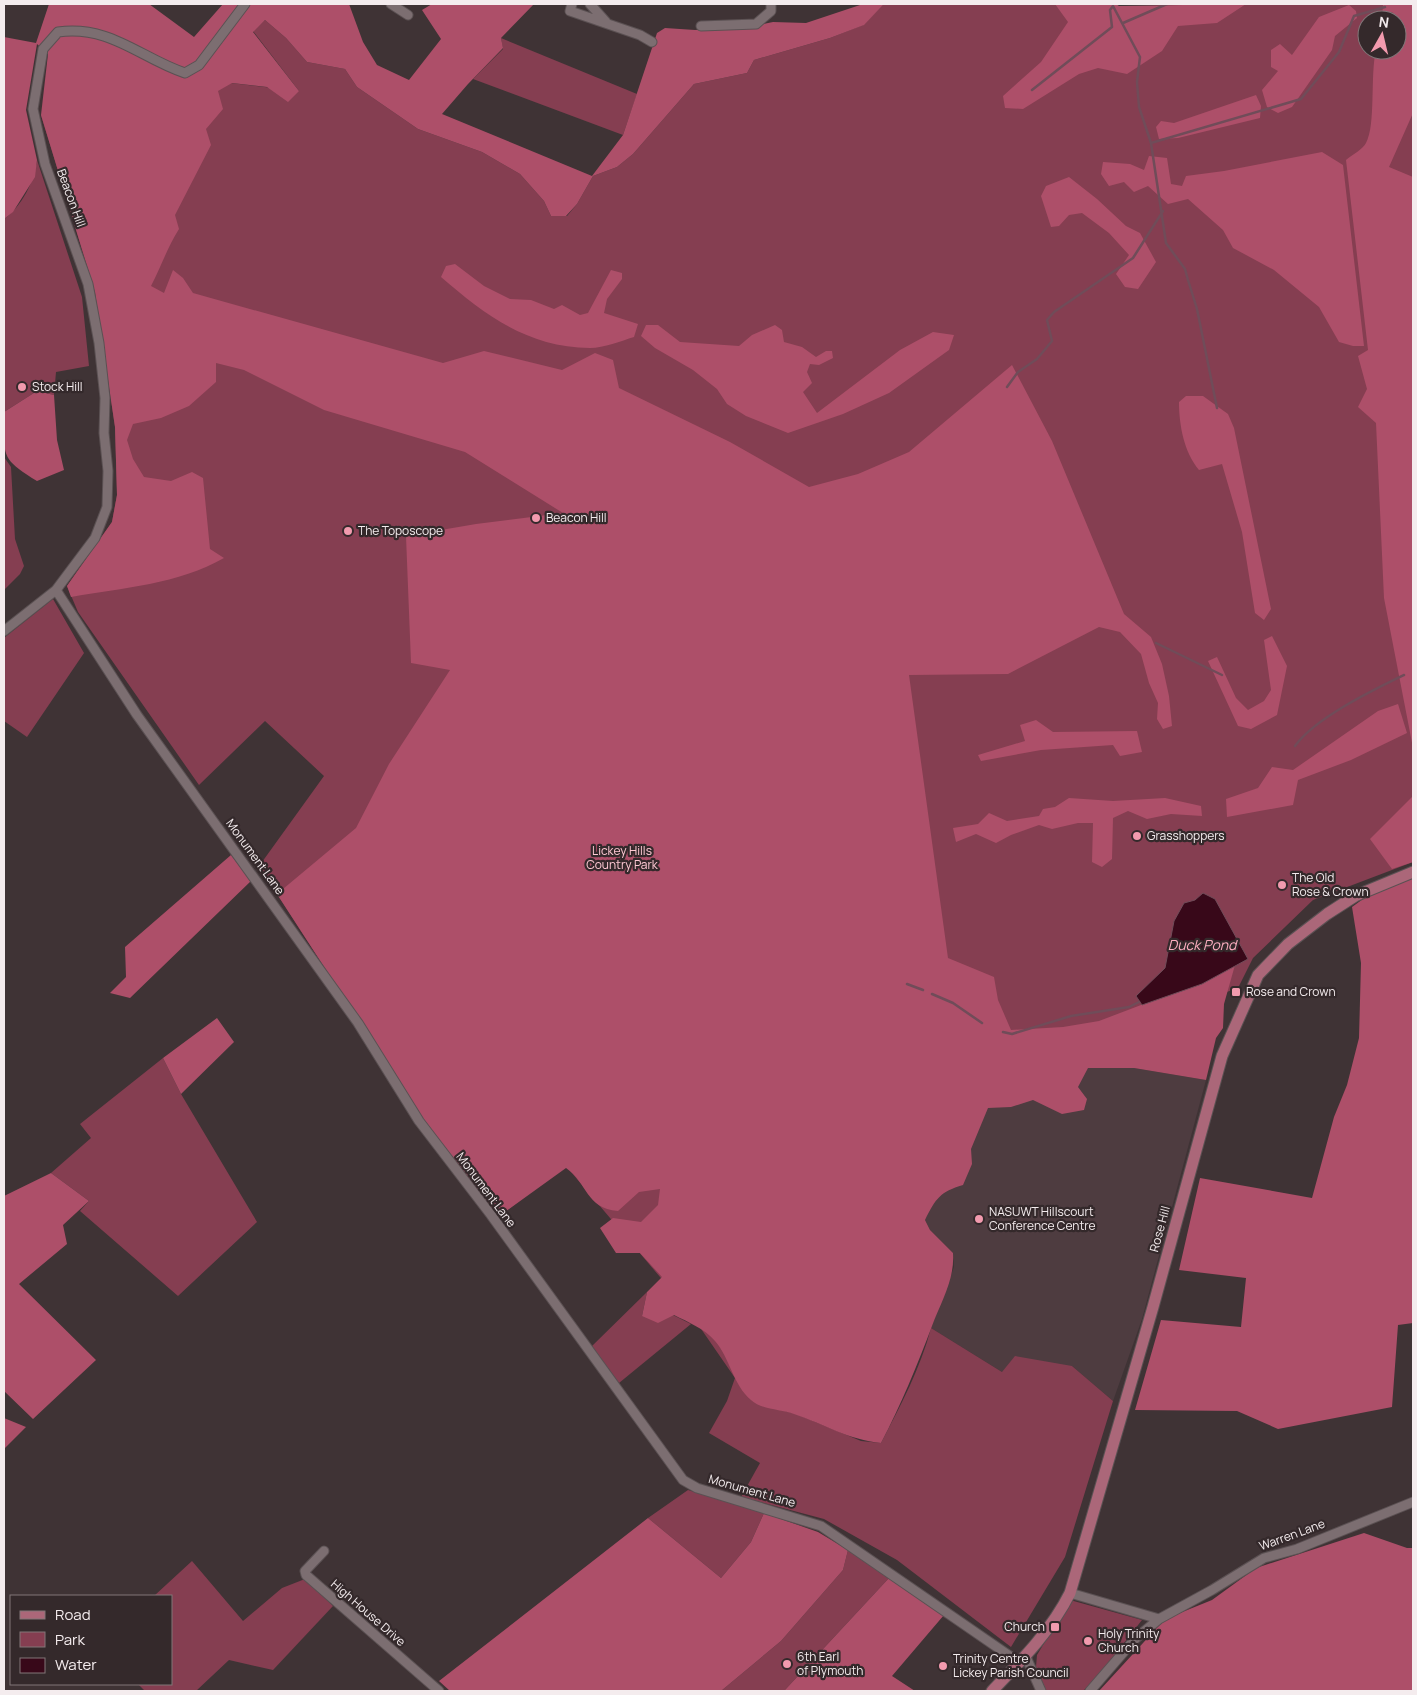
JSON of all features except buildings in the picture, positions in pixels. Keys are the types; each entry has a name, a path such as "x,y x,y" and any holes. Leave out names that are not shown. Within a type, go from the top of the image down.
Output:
{"main road":[{"name":"Rose Hill","path":"992,1691 1023,1660 1062,1609 1070,1593 1154,1307 1222,1056 1258,975 1288,944 1355,896 1413,872"}],"street":[{"name":"Beacon Hill","path":"56,590 95,538 107,507 108,472 100,343 88,284 45,164 33,109 43,49 58,32 72,30 96,33 134,47 169,67 185,73 198,65 245,4"},
{"path":"391,4 408,15"},
{"path":"572,4 570,11 607,23 652,42"},
{"path":"590,4 607,23"},
{"path":"701,26 756,24 771,11 771,4"},
{"path":"4,631 56,590"},
{"name":"Monument Lane","path":"56,590 137,715 358,1023 419,1121 491,1215 683,1480 697,1488 821,1526 1023,1660"},
{"name":"Warren Lane","path":"1090,1691 1135,1639 1159,1619 1212,1590 1264,1558 1297,1549 1413,1502"},
{"name":"High House Drive","path":"324,1550 305,1571 306,1575 439,1691"},
{"path":"1070,1593 1159,1619"},
{"path":"1023,1660 1041,1691"}],"shaded area":[{"name":"NASUWT Hillscourt Conference Centre","path":"1087,1068 1134,1068 1206,1080 1142,1319 1113,1401 1072,1366 1002,1372 931,1328 954,1267 953,1253 930,1230 924,1218 984,1078"}],"green space":[{"name":"Lickey Hills Country Park","path":"49,4 149,4 194,37 223,4 236,4 244,10 249,4 349,4 363,42 377,65 409,80 441,39 422,10 432,4 534,4 501,38 503,48 442,114 592,176 623,135 657,33 665,28 695,30 759,25 773,22 806,23 863,4 884,4 864,25 830,38 754,60 747,73 694,84 633,154 617,167 593,176 577,204 566,216 551,216 544,201 520,174 482,152 418,129 357,87 345,69 307,62 286,38 265,20 253,32 299,91 288,102 267,87 232,83 218,91 223,109 206,129 211,145 175,215 179,229 151,286 164,293 173,270 183,278 193,293 443,363 484,351 562,370 595,353 613,360 619,388 730,442 809,487 858,474 909,452 1012,365 1052,441 1124,614 1151,637 1162,664 1169,696 1172,726 1163,729 1157,719 1158,703 1149,683 1141,654 1120,632 1099,627 1008,674 909,675 948,958 994,977 998,1000 1011,1030 1063,1027 1099,1021 1202,984 1235,965 1224,1004 1223,1028 1216,1038 1206,1080 1134,1068 1088,1068 1078,1087 1087,1099 1084,1110 1062,1114 1033,1100 1011,1107 988,1108 971,1149 972,1164 963,1185 949,1190 939,1197 925,1220 930,1230 953,1253 952,1272 947,1290 915,1371 881,1443 858,1439 789,1412 766,1408 755,1403 740,1387 720,1348 706,1333 674,1315 658,1323 642,1316 647,1292 662,1277 640,1253 616,1253 600,1228 613,1218 641,1222 658,1205 660,1189 639,1192 618,1211 607,1209 593,1200 579,1181 566,1168 498,1217 424,1121 277,894 356,828 389,764 450,670 411,663 406,536 476,524 563,513 465,452 324,410 244,370 216,363 216,382 189,406 161,418 133,424 127,440 133,459 144,477 171,481 192,472 203,478 210,549 224,558 188,574 150,584 71,597 67,586 112,522 117,495 115,427 95,292 41,115 48,54 37,44 26,110 37,160 35,177 13,212 4,219 4,37 36,43"},
{"path":"884,4 1089,4 1117,29 1199,4 1413,4 1413,862 1313,900 1253,958 1238,988 984,1078 773,1408 794,1413 861,1441 881,1443 916,1372 931,1328 1002,1372 1015,1356 1072,1366 1113,1401 1065,1557 1011,1647 897,1560 824,1519 741,1497 760,1463 709,1433 727,1401 735,1378 688,1310 566,1166 498,1217 424,1121 277,894 257,869 324,776 265,721 199,785 78,612 67,586 112,522 117,495 115,427 95,292 41,115 231,83 299,91 253,31 265,20 286,38 307,62 345,69 357,87 418,129 482,152 520,174 544,201 551,216 567,216 577,204 593,176 617,167 633,154 694,84 747,73 754,60 830,38 863,25"},
{"path":"1055,4 1116,4 1119,6 1246,4 1217,23 1178,26 1162,51 1127,74 1098,68 1079,74 1023,109 1005,108 1003,96 1041,62 1068,22"},
{"path":"1383,4 1413,4 1413,113 1389,167 1413,177 1413,748 1384,598 1376,423 1358,407 1367,389 1358,356 1368,350 1346,160 1365,145 1369,135 1374,60 1407,60 1407,10 1383,10"},
{"path":"1349,5 1356,11 1357,18 1335,36 1332,50 1292,107 1278,113 1267,107 1262,90 1278,71 1271,67 1271,50 1280,44 1292,55 1319,17"},
{"path":"501,38 637,94 623,135 473,79 503,49"},
{"path":"1256,95 1261,106 1260,118 1178,138 1159,139 1156,127 1161,121 1174,123"},
{"path":"1322,152 1343,165 1364,346 1353,346 1339,342 1319,307 1274,270 1233,248 1223,230 1188,199 1168,204 1148,186 1134,192 1124,182 1109,186 1101,174 1103,162 1130,164 1144,170 1149,156 1167,158 1171,184 1182,186 1186,176 1224,171"},
{"path":"37,160 82,297 89,366 56,372 54,395 37,391 4,412 4,219 26,193 33,177"},
{"path":"1069,177 1097,199 1126,226 1140,233 1156,262 1138,289 1125,287 1116,274 1129,255 1109,233 1082,213 1069,215 1059,226 1051,227 1041,196 1046,186"},
{"path":"455,264 484,286 510,299 531,300 554,309 562,305 580,315 588,313 611,270 622,273 622,279 607,299 604,313 638,324 634,337 607,346 590,348 547,342 527,335 509,327 492,316 441,277 446,266"},
{"path":"646,325 658,325 680,342 739,346 752,335 775,325 782,330 784,342 802,347 816,357 826,351 832,351 833,358 819,365 810,364 807,372 812,383 803,392 817,413 900,350 933,332 954,335 949,350 889,393 843,414 788,433 746,416 727,404 717,389 693,370 655,348 641,336"},
{"path":"37,391 54,395 57,440 64,470 37,481 16,467 7,455 4,439 4,412"},
{"path":"1186,396 1203,396 1228,414 1234,428 1271,609 1264,620 1255,613 1242,532 1222,464 1199,470 1186,447 1181,429 1179,402"},
{"path":"4,457 11,467 15,539 24,566 20,574 4,590"},
{"path":"53,599 84,653 27,737 4,721 4,638"},
{"path":"1272,636 1287,666 1277,715 1251,729 1238,726 1208,661 1217,657 1236,698 1248,710 1264,701 1271,690 1264,640"},
{"path":"1398,704 1407,733 1351,760 1298,780 1293,805 1227,817 1226,799 1258,788 1272,767 1293,770 1378,711"},
{"path":"1036,720 1053,732 1137,731 1142,752 1120,756 1113,745 1041,750 981,761 978,755 1025,741 1020,725"},
{"path":"1413,796 1413,862 1392,869 1370,839"},
{"path":"1069,798 1113,801 1165,798 1201,806 1202,816 1171,814 1147,819 1128,811 1113,818 1112,859 1102,867 1092,862 1093,823 1078,823 1052,829 1039,825 1011,835 996,843 976,834 956,842 953,828 978,824 989,813 1007,821 1039,816 1043,809 1055,807"},
{"path":"231,855 251,881 130,998 110,993 126,977 125,947"},
{"path":"1413,875 1413,1323 1398,1325 1392,1407 1278,1429 1237,1411 1135,1410 1161,1320 1241,1327 1246,1278 1179,1270 1200,1178 1312,1198 1334,1117 1347,1085 1359,1038 1361,963 1352,907 1363,899"},
{"path":"217,1018 234,1042 181,1094 163,1058"},
{"path":"163,1058 181,1094 257,1222 178,1296 80,1211 89,1201 51,1173 91,1138 80,1124"},
{"path":"51,1173 89,1201 63,1225 67,1244 19,1284 96,1360 33,1419 4,1391 4,1196"},
{"path":"647,1292 642,1316 673,1315 691,1324 619,1383 592,1346"},
{"path":"4,1418 26,1427 4,1449"},
{"path":"688,1490 764,1513 751,1542 721,1578 648,1518"},
{"path":"764,1513 818,1532 848,1550 843,1570 781,1641 721,1691 450,1691 439,1681 648,1518 721,1578 751,1542"},
{"path":"1364,1533 1407,1548 1413,1548 1413,1691 1099,1691 1165,1619 1212,1600 1256,1568"},
{"path":"848,1550 889,1578 784,1691 721,1691 781,1641 843,1570"},
{"path":"192,1561 243,1621 282,1588 305,1579 333,1606 273,1670 229,1660 196,1691 145,1691 139,1685 172,1685 172,1595 155,1595"},
{"path":"889,1578 944,1615 892,1676 915,1691 784,1691"},
{"path":"1070,1600 1142,1620 1095,1680 1083,1691 1046,1691 1036,1667 1037,1655"}],"water":[{"name":"Duck Pond","path":"1203,893 1215,899 1248,959 1202,984 1142,1005 1136,996 1165,968 1174,921 1184,903 1195,900"}],"waterway":[{"path":"1123,23 1167,4"},
{"path":"1113,6 1140,57 1137,82 1139,107 1151,143 1166,243 1185,269 1197,309 1217,408"},
{"path":"1032,90 1112,27 1110,10 1113,6"},
{"path":"1151,143 1301,99 1339,52 1354,16 1385,7"},
{"path":"1007,387 1018,372 1037,359 1052,341 1047,320 1054,312 1133,258 1163,211"},
{"path":"1156,643 1222,675"},
{"path":"1295,746 1316,725 1330,715 1404,675"},
{"path":"907,984 923,990"},
{"path":"932,994 953,1003 982,1023"},
{"path":"1003,1032 1012,1034 1071,1016 1129,1007 1139,1002"}],"place":[{"name":"Stock Hill","path":"22,387"},
{"name":"Beacon Hill","path":"536,518"},
{"name":"The Toposcope","path":"348,531"},
{"name":"Grasshoppers","path":"1137,836"},
{"name":"The Old Rose & Crown","path":"1282,885"},
{"name":"Rose and Crown","path":"1236,992"},
{"name":"NASUWT Hillscourt Conference Centre","path":"979,1219"},
{"name":"Church","path":"1055,1627"},
{"name":"Holy Trinity Church","path":"1088,1641"},
{"name":"6th Earl of Plymouth","path":"787,1664"},
{"name":"Trinity Centre Lickey Parish Council","path":"943,1666"}]}
